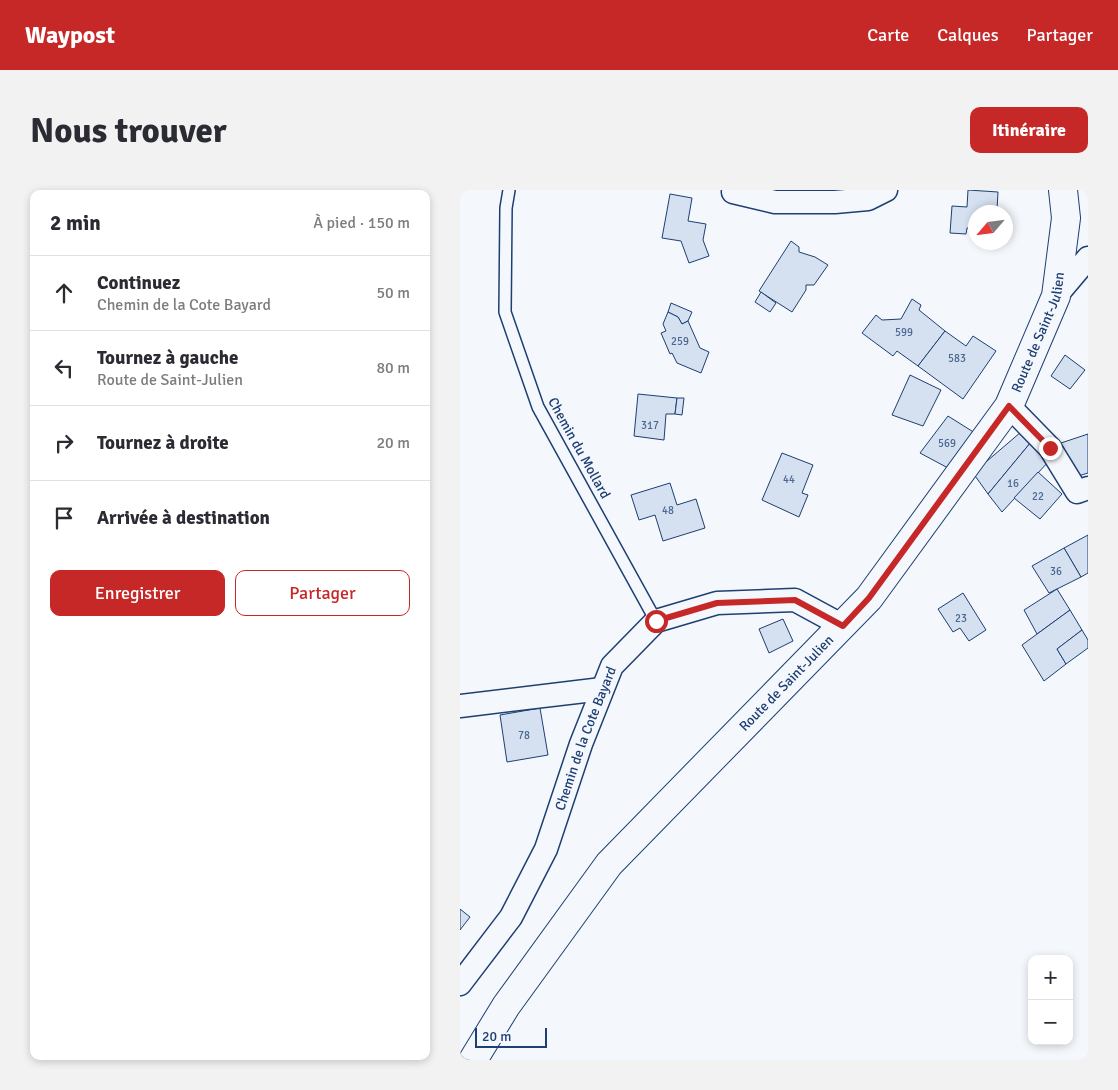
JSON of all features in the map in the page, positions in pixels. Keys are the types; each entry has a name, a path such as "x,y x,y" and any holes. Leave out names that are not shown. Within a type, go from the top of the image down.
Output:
{"main road":[{"name":"Route de Saint-Julien","path":"473,1060 506,1006 608,864 869,598 1009,406 1056,296 1066,218 1063,190"}],"street":[{"path":"733,192 775,202 835,202 868,199 886,190"},
{"path":"1056,296 1088,258"},
{"path":"1009,406 1050,448 1077,492 1088,488"},
{"name":"Chemin de la Cote Bayard","path":"460,984 511,917 546,849 581,744 612,666 656,621 717,603 795,600 843,626"},
{"path":"460,706 602,690"}],"lane":[{"name":"Chemin du Mollard","path":"509,190 506,208 505,312 538,407 656,621"}],"building":[{"path":"968,190 998,192 997,205 968,205 968,228 966,234 950,233 952,206 967,207"},
{"path":"670,194 692,198 688,221 706,224 703,240 709,256 689,263 681,241 662,238"},
{"path":"791,241 799,247 799,252 815,257 828,265 814,285 806,285 806,290 792,312 759,291"},
{"path":"761,292 776,303 770,312 755,302"},
{"path":"912,299 921,305 919,310 945,331 918,366 897,351 893,356 862,333 876,315 882,320 901,319"},
{"path":"671,303 692,312 688,321 682,324 678,317 668,312"},
{"path":"668,312 678,317 682,324 688,321 700,348 709,352 701,373 677,363 672,353 670,354 661,333 666,331 663,324"},
{"path":"945,331 966,346 973,336 996,351 963,399 918,366"},
{"path":"1065,355 1085,370 1070,389 1051,376"},
{"path":"910,375 941,390 923,426 892,415"},
{"path":"638,394 677,398 675,414 666,414 664,440 634,436"},
{"path":"677,398 684,398 682,415 675,414"},
{"path":"948,416 975,433 948,468 920,453"},
{"path":"1021,432 1031,442 988,494 973,473"},
{"path":"1088,434 1088,473 1078,476 1058,444"},
{"path":"1031,442 1049,461 1002,512 988,494"},
{"path":"782,453 813,465 802,493 808,495 799,517 762,500"},
{"path":"1038,472 1062,494 1040,519 1014,498"},
{"path":"670,483 677,505 696,499 705,528 663,541 655,515 639,520 631,495"},
{"path":"1088,535 1088,573 1081,577 1064,548"},
{"path":"1064,548 1081,577 1049,593 1032,566"},
{"path":"1057,589 1070,610 1037,634 1024,610"},
{"path":"963,593 986,630 969,641 960,628 953,632 938,609"},
{"path":"1070,610 1082,630 1057,649 1066,664 1044,681 1022,645"},
{"path":"783,619 793,641 769,653 759,629"},
{"path":"1082,630 1088,640 1088,648 1066,664 1057,649"},
{"path":"540,708 548,755 507,762 500,715"},
{"path":"460,909 470,917 460,930"}],"route":[{"path":"656,621 717,603 795,600 843,626 869,598 1009,406 1050,448"}]}
